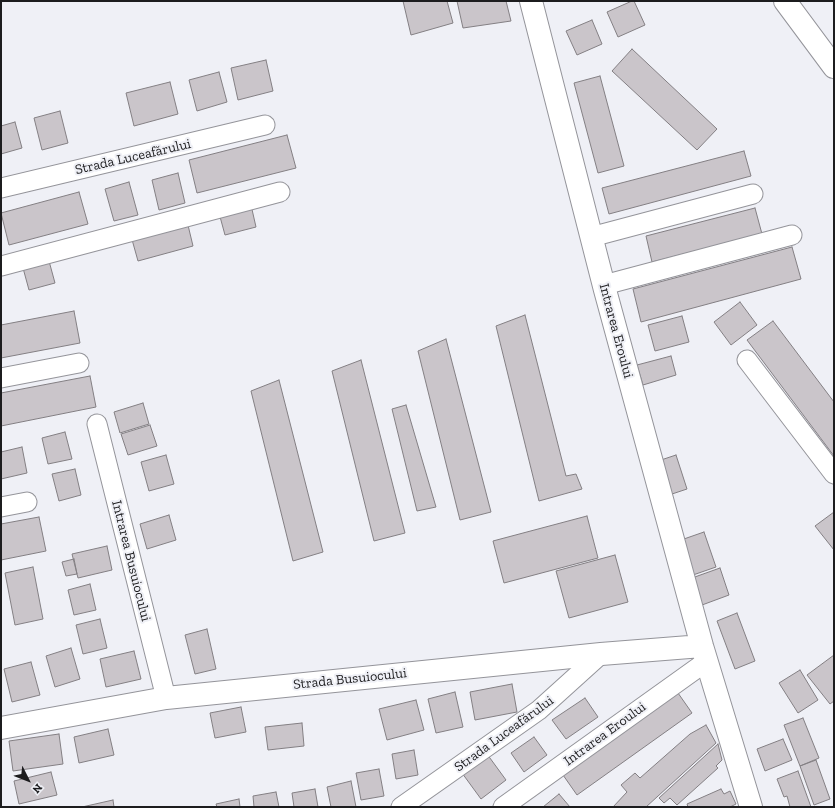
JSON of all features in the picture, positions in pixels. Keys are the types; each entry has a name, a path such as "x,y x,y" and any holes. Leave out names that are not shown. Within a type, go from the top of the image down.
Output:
{"street":[{"name":"Intrarea Eroului","path":"531,1 604,286 704,653 751,807"},
{"path":"785,1 834,67"},
{"name":"Strada Luceafărului","path":"1,188 265,124"},
{"path":"1,266 280,192"},
{"path":"591,237 753,194"},
{"path":"604,286 792,235"},
{"path":"747,360 834,474"},
{"path":"1,378 80,363"},
{"name":"Intrarea Busuiocului","path":"97,424 166,698"},
{"path":"1,507 27,502"},
{"name":"Intrarea Eroului","path":"503,807 704,653"},
{"name":"Strada Busuiocului","path":"1,728 166,698 601,654 704,653"},
{"name":"Strada Luceafărului","path":"401,807 539,710 601,654"}],"building":[{"path":"403,1 447,1 453,23 411,35"},
{"path":"457,1 506,1 511,21 463,28"},
{"path":"634,1 645,25 618,37 607,12"},
{"path":"592,20 602,44 577,55 566,31"},
{"path":"632,49 717,129 697,150 612,71"},
{"path":"266,60 273,91 238,100 231,68"},
{"path":"219,72 227,102 197,111 189,80"},
{"path":"600,76 624,166 598,173 574,83"},
{"path":"170,82 178,114 134,126 126,93"},
{"path":"60,111 68,143 42,150 34,118"},
{"path":"15,122 22,148 1,154 1,126"},
{"path":"287,135 296,168 197,193 189,160"},
{"path":"744,151 751,176 609,214 602,188"},
{"path":"178,173 185,203 159,210 152,180"},
{"path":"129,182 138,215 114,221 105,189"},
{"path":"79,192 88,224 9,245 1,213"},
{"path":"251,205 256,227 225,235 219,213"},
{"path":"755,208 762,234 652,262 646,236"},
{"path":"187,221 193,246 138,261 131,236"},
{"path":"792,247 801,279 641,322 633,289"},
{"path":"49,261 55,283 29,290 23,268"},
{"path":"740,302 757,325 731,345 714,322"},
{"path":"74,311 80,343 1,358 1,325"},
{"path":"525,315 566,476 576,474 582,489 539,501 496,326"},
{"path":"682,316 689,342 655,351 648,325"},
{"path":"773,321 834,402 834,456 747,340"},
{"path":"446,339 491,512 460,520 418,351"},
{"path":"671,356 676,375 643,385 637,365"},
{"path":"361,360 405,533 374,541 332,371"},
{"path":"90,376 96,407 1,426 1,393"},
{"path":"279,380 323,552 293,561 251,391"},
{"path":"143,403 149,424 120,433 114,412"},
{"path":"406,405 436,507 417,511 392,409"},
{"path":"150,425 157,446 128,455 121,434"},
{"path":"65,432 72,459 48,464 42,438"},
{"path":"22,447 27,473 1,479 1,452"},
{"path":"166,455 174,484 149,491 141,462"},
{"path":"676,455 687,489 669,495 658,461"},
{"path":"75,469 81,495 59,501 52,474"},
{"path":"834,512 834,550 815,526"},
{"path":"169,515 176,540 147,549 140,524"},
{"path":"587,516 598,558 504,583 493,541"},
{"path":"39,517 46,551 1,560 1,524"},
{"path":"704,532 716,567 693,575 681,540"},
{"path":"107,546 112,570 78,578 72,554"},
{"path":"615,555 628,602 569,618 556,571"},
{"path":"74,559 77,574 66,576 62,562"},
{"path":"33,567 43,619 15,625 5,573"},
{"path":"720,568 729,595 702,605 692,578"},
{"path":"90,584 96,610 74,615 68,590"},
{"path":"737,613 755,661 735,669 717,621"},
{"path":"100,619 107,648 83,654 76,625"},
{"path":"207,629 216,669 195,674 185,635"},
{"path":"71,648 80,679 55,687 46,656"},
{"path":"134,651 141,679 106,687 100,659"},
{"path":"834,655 834,701 830,704 807,675"},
{"path":"31,662 40,695 12,702 4,669"},
{"path":"800,670 818,700 798,713 779,683"},
{"path":"512,684 517,712 475,720 470,692"},
{"path":"455,692 463,727 436,733 428,699"},
{"path":"678,693 692,713 577,795 563,775"},
{"path":"585,698 598,717 566,739 552,720"},
{"path":"416,700 424,730 387,740 379,709"},
{"path":"241,707 246,732 215,738 210,713"},
{"path":"803,718 819,758 800,766 784,725"},
{"path":"302,723 304,746 268,750 265,727"},
{"path":"706,725 716,743 646,807 613,807 627,792 621,785 635,773 640,778 690,734"},
{"path":"108,729 114,755 79,763 74,737"},
{"path":"59,734 63,764 13,771 9,741"},
{"path":"534,737 547,755 524,772 511,753"},
{"path":"783,739 792,760 765,771 757,749"},
{"path":"718,744 722,760 716,766 718,768 677,805 670,798 664,803 659,798"},
{"path":"414,750 418,775 396,779 392,754"},
{"path":"487,754 506,780 481,799 462,773"},
{"path":"816,760 830,799 814,805 800,766"},
{"path":"379,769 384,796 361,800 356,773"},
{"path":"798,771 811,807 790,807 787,796 784,797 777,779"},
{"path":"51,772 57,795 19,804 14,781"},
{"path":"351,781 356,807 331,807 327,787"},
{"path":"315,789 318,807 294,807 292,793"},
{"path":"721,789 724,794 730,791 736,804 730,807 688,807 687,804"},
{"path":"276,792 279,807 254,807 253,796"},
{"path":"559,794 570,807 543,807"},
{"path":"239,799 240,807 217,807 216,804"},
{"path":"113,800 114,807 82,807"}]}
